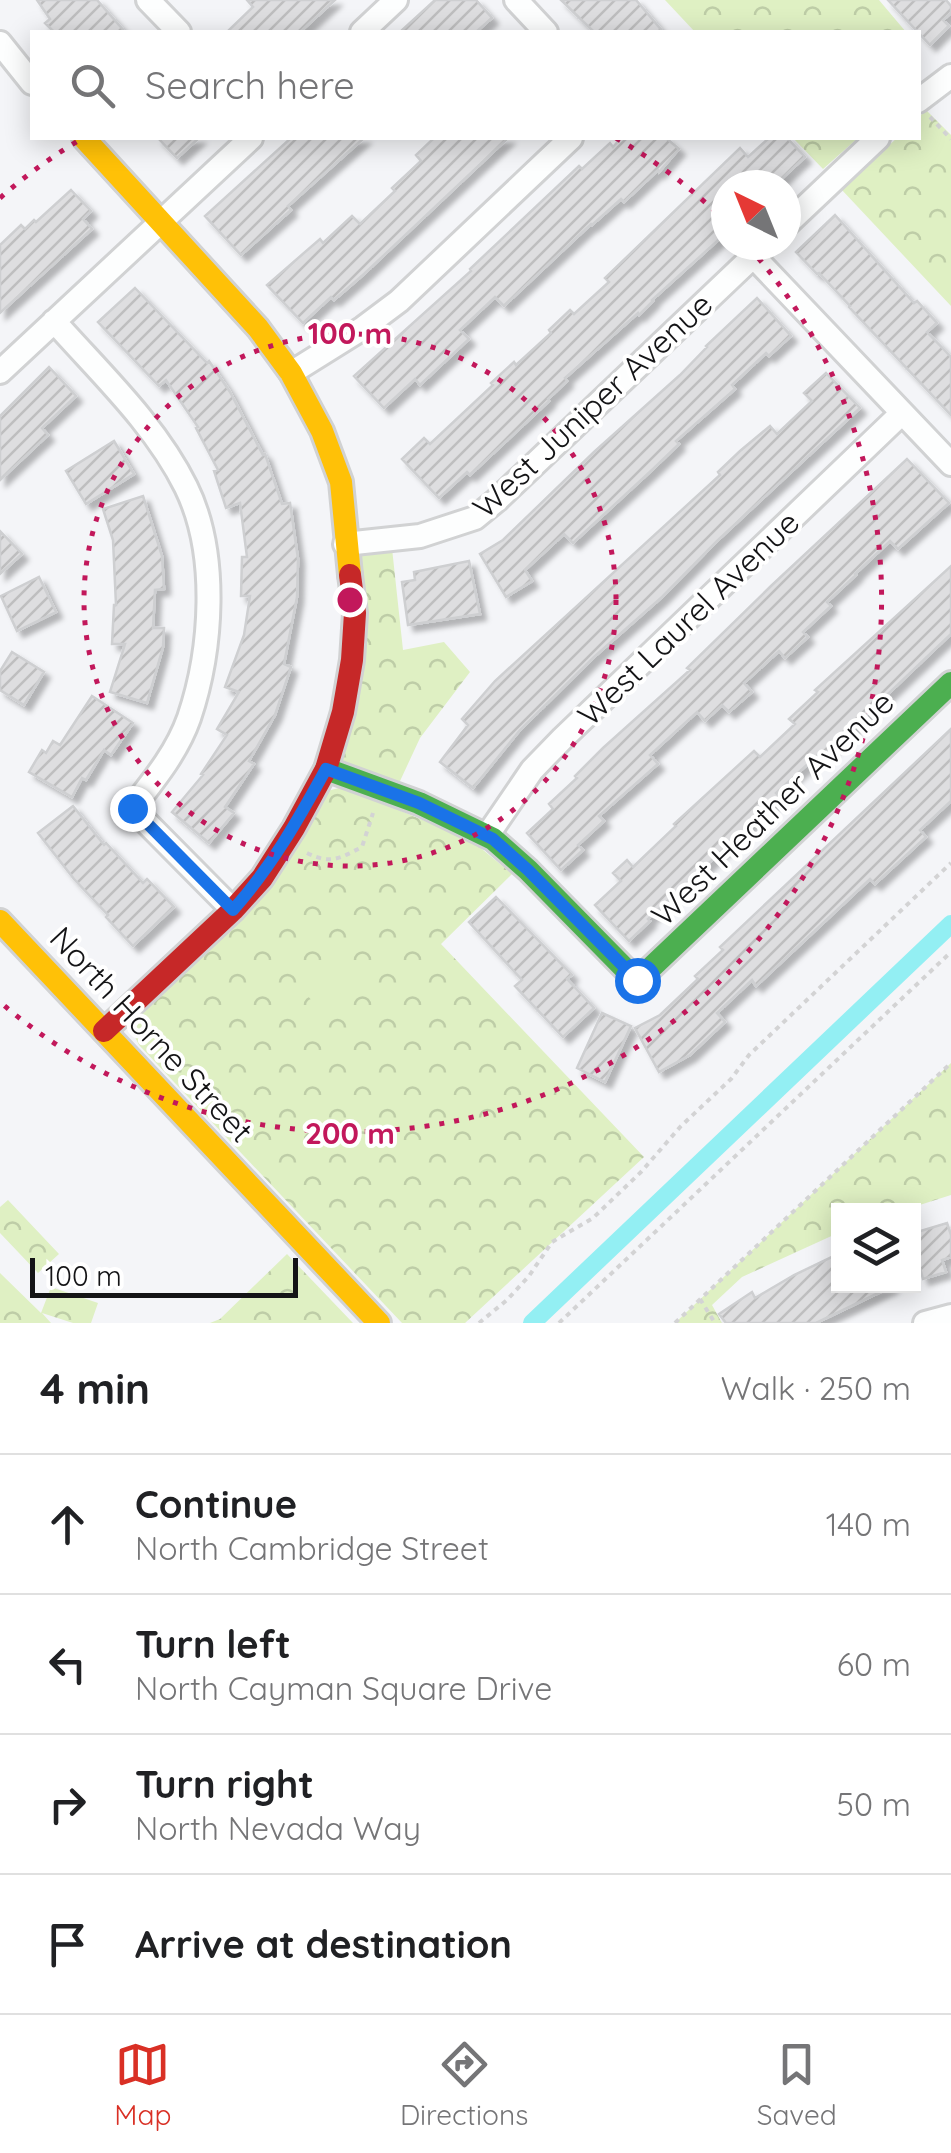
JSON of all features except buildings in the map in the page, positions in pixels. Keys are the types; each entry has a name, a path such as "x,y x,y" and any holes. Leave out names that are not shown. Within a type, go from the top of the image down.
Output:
{"street":[{"path":"148,0 177,30"},
{"path":"364,30 396,0"},
{"path":"516,0 544,30"},
{"path":"0,43 30,80"},
{"path":"923,108 951,76"},
{"path":"86,140 258,328 291,372 322,430 341,482 356,613 343,712 326,769 284,842 262,878 233,910 104,1031"},
{"path":"0,372 249,140"},
{"path":"291,372 399,301 569,140"},
{"path":"801,211 876,140"},
{"name":"West Juniper Avenue","path":"346,544 420,536 474,518 749,260"},
{"path":"768,260 951,464"},
{"path":"54,321 156,437 188,489 204,541 209,594 204,662 188,721 162,771 132,808 233,910"},
{"name":"West Laurel Avenue","path":"487,836 532,770 563,738 902,413"},
{"name":"West Heather Avenue","path":"487,836 528,870 637,980 951,682"},
{"path":"326,769 419,803 487,836"},
{"name":"North Horne Street","path":"0,921 379,1323"},
{"path":"925,1323 951,1316"}],"path":[{"path":"923,108 951,139"},
{"path":"284,842 318,859 331,861 362,847 382,790"},
{"path":"479,1323 507,1300 552,1242 593,1218 731,1079 749,1055 951,862"},
{"path":"559,1323 951,952"},
{"path":"674,1323 951,1063"},
{"path":"700,1299 714,1323"}],"green space":[{"path":"665,0 879,0 904,30 693,30"},
{"path":"926,110 951,135 951,306 841,189 895,140 921,140 921,115"},
{"path":"795,140 856,140 823,169"},
{"path":"391,539 403,650 444,642 470,672 420,738 394,794 326,769 343,712 345,544"},
{"path":"339,788 471,840 512,874 441,944 644,1157 465,1323 402,1323 139,1045 134,1035 134,1017 327,791"},
{"path":"331,944 360,975 322,1011 299,987 322,965 320,954"},
{"path":"951,1063 951,1195 921,1205 831,1203 831,1236 742,1277 712,1305 722,1323 675,1323"},
{"path":"8,1200 59,1254 38,1273 0,1233 0,1207"},
{"path":"287,1254 353,1323 210,1323 220,1319"},
{"path":"0,1273 41,1313 51,1287 98,1303 91,1323 73,1323 42,1313 51,1323 0,1323"}],"waterway":[{"path":"532,1323 951,924"}],"traffic: fast":[{"path":"326,769 419,803 493,839 637,981 951,683"}],"traffic: slow":[{"path":"86,140 258,328 291,373 322,431 341,482 350,575"},
{"path":"0,921 379,1323"}],"traffic: jam":[{"path":"104,1031 262,878 326,769 343,712 352,660 355,613 350,575"}],"route":[{"path":"132,808 233,910 262,878 326,769 419,803 493,839 637,980"}]}
